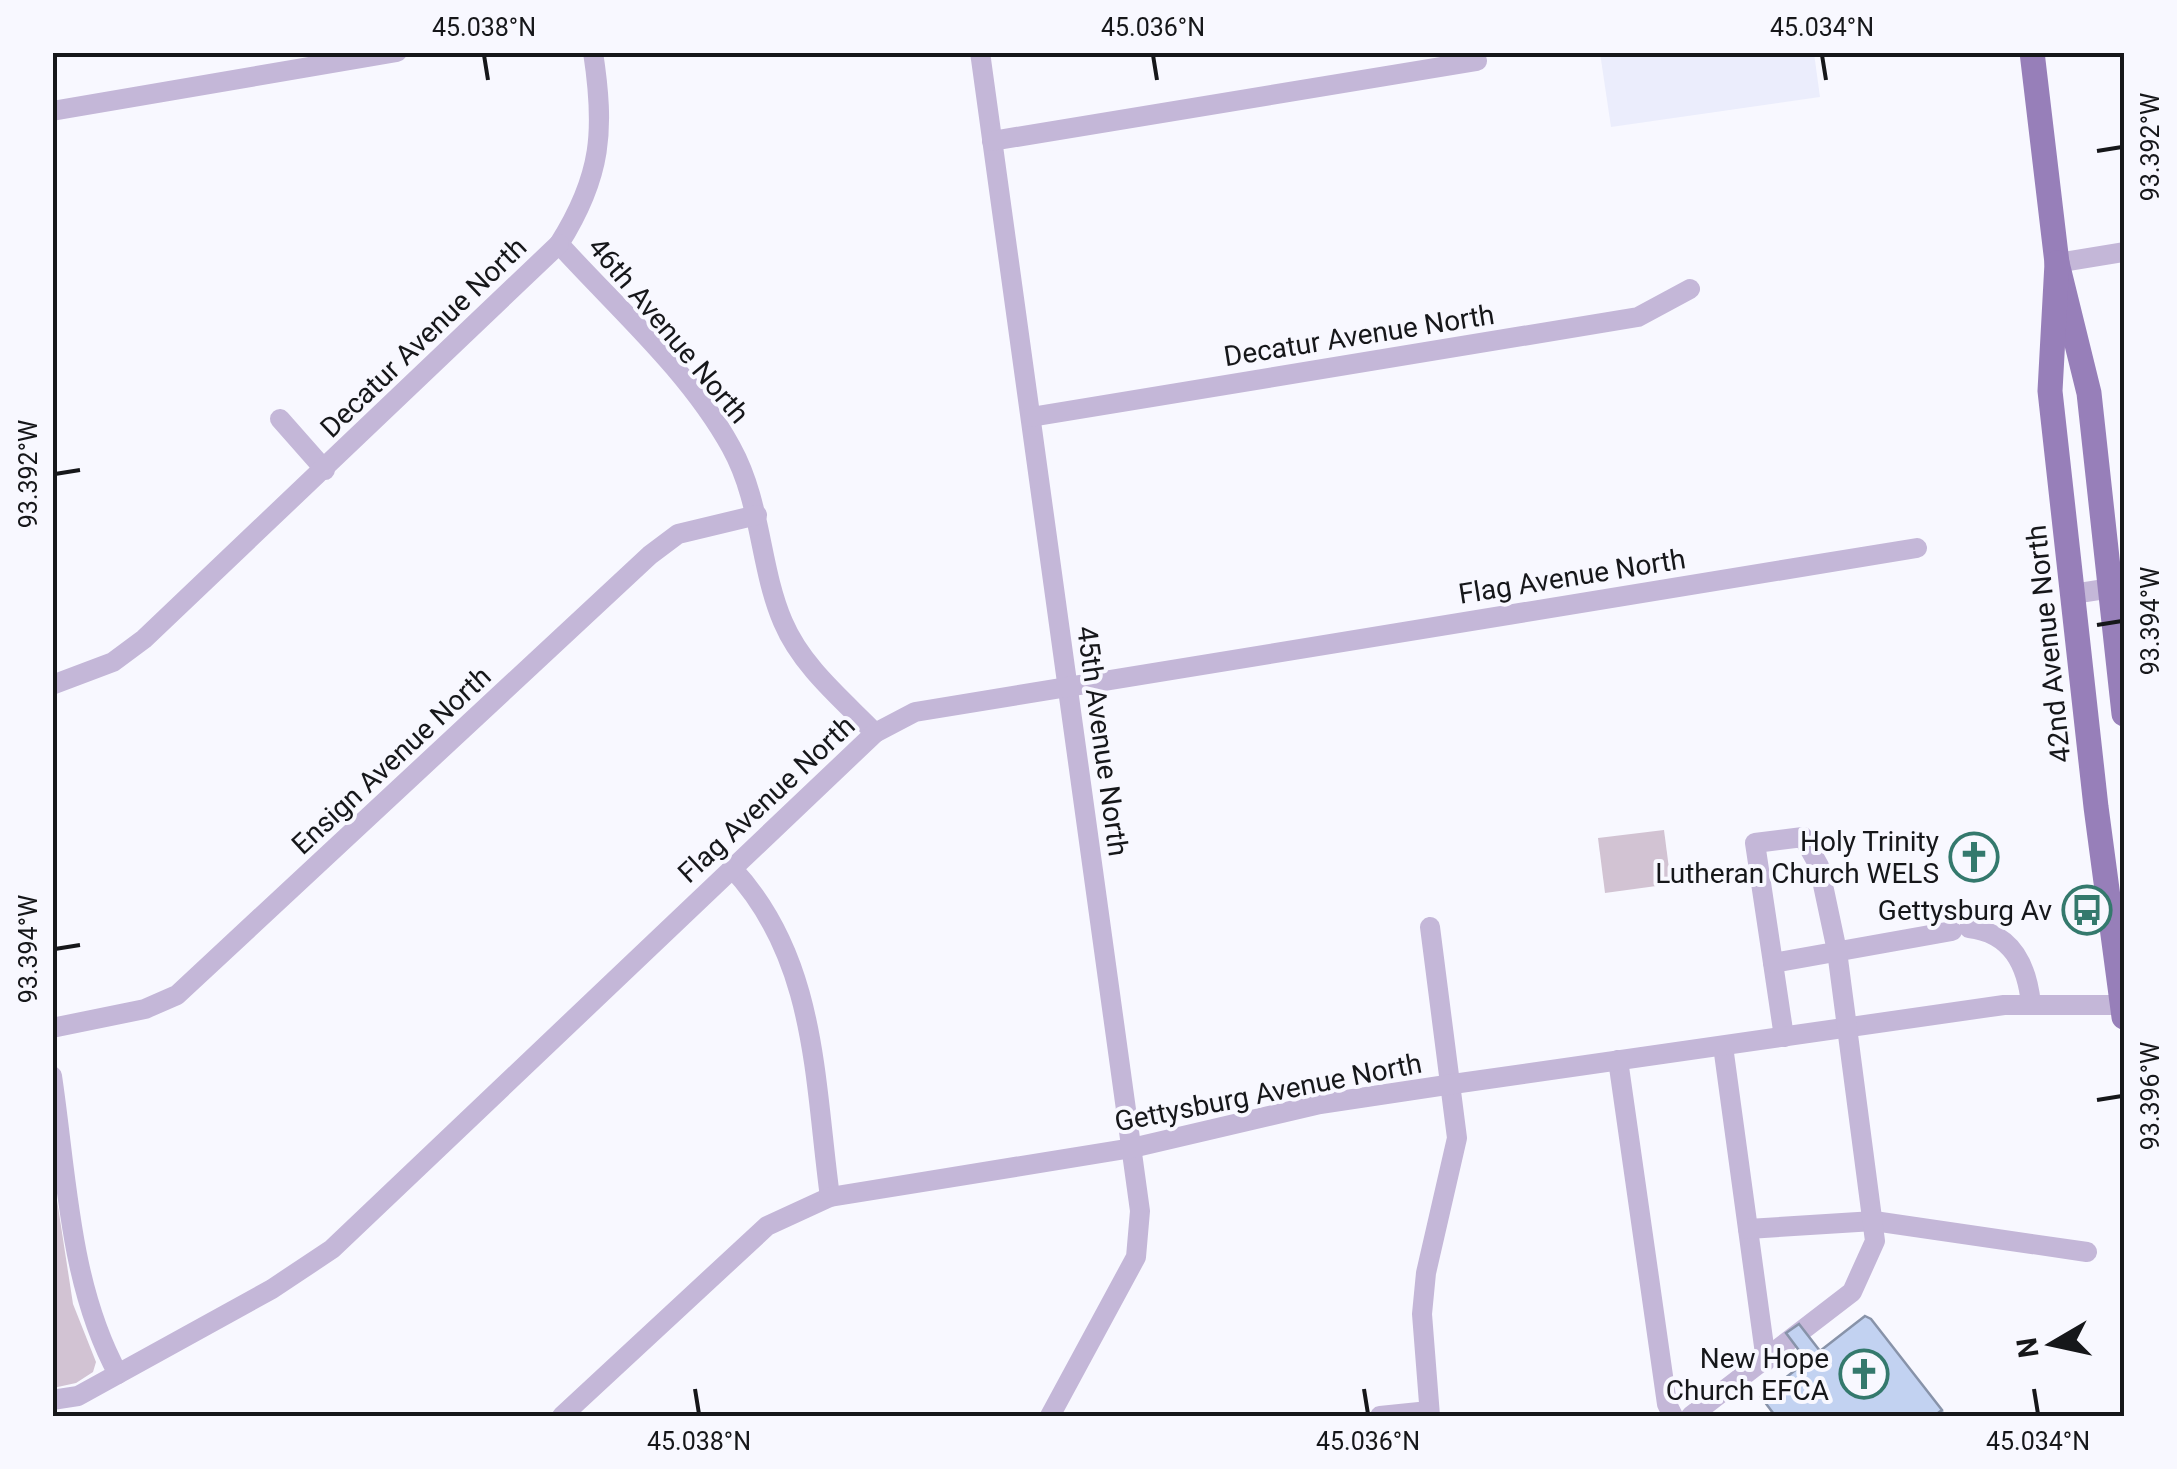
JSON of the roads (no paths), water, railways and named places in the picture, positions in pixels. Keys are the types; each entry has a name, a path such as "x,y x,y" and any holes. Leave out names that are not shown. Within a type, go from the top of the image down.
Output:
{"main road":[{"name":"42nd Avenue North","path":"2032,52 2057,263 2089,393 2118,587 2124,714"},
{"name":"42nd Avenue North","path":"2057,263 2050,391 2124,1009"}],"street":[{"path":"52,111 397,52"},
{"name":"46th Avenue North","path":"592,52 600,98 598,156 580,212 559,244 705,407 732,448 758,514 782,621 795,644 876,733"},
{"name":"45th Avenue North","path":"980,52 1141,1234 1136,1257 1050,1416"},
{"path":"992,142 1477,62"},
{"name":"Decatur Avenue North","path":"52,685 113,662 144,639 559,244"},
{"path":"2057,263 2124,252"},
{"name":"Decatur Avenue North","path":"1031,417 1638,317 1690,289"},
{"name":"Decatur Avenue North","path":"280,420 325,470"},
{"name":"Ensign Avenue North","path":"52,1028 128,1014 177,995 650,555 678,534 758,514"},
{"name":"Flag Avenue North","path":"52,1400 78,1396 272,1289 332,1249 876,733 939,706 1917,548"},
{"path":"2073,594 2118,587"},
{"path":"1691,1416 1720,1382 1766,1361 1852,1292 1875,1241 1837,951 1819,866 1803,837 1755,843 1784,1038"},
{"path":"732,868 774,919 803,996 830,1197"},
{"path":"1380,1416 1430,1414 1422,1314 1426,1272 1458,1138 1430,926"},
{"path":"1773,963 1961,930 1986,930 2013,950 2028,972 2031,1004"},
{"name":"Gettysburg Avenue North","path":"562,1416 767,1226 830,1197 1132,1148 1320,1104 1618,1060 2031,1004 2124,1009"},
{"path":"1723,1046 1766,1361"},
{"path":"1618,1060 1667,1404 1672,1416"},
{"path":"52,1076 81,1277 97,1334 118,1374"},
{"path":"1748,1229 1874,1221 2087,1252"}],"place":[{"name":"Holy Trinity Lutheran Church WELS","path":"1974,857"},
{"name":"Gettysburg Av","path":"2087,910"},
{"name":"New Hope Church EFCA","path":"1864,1374"}]}
